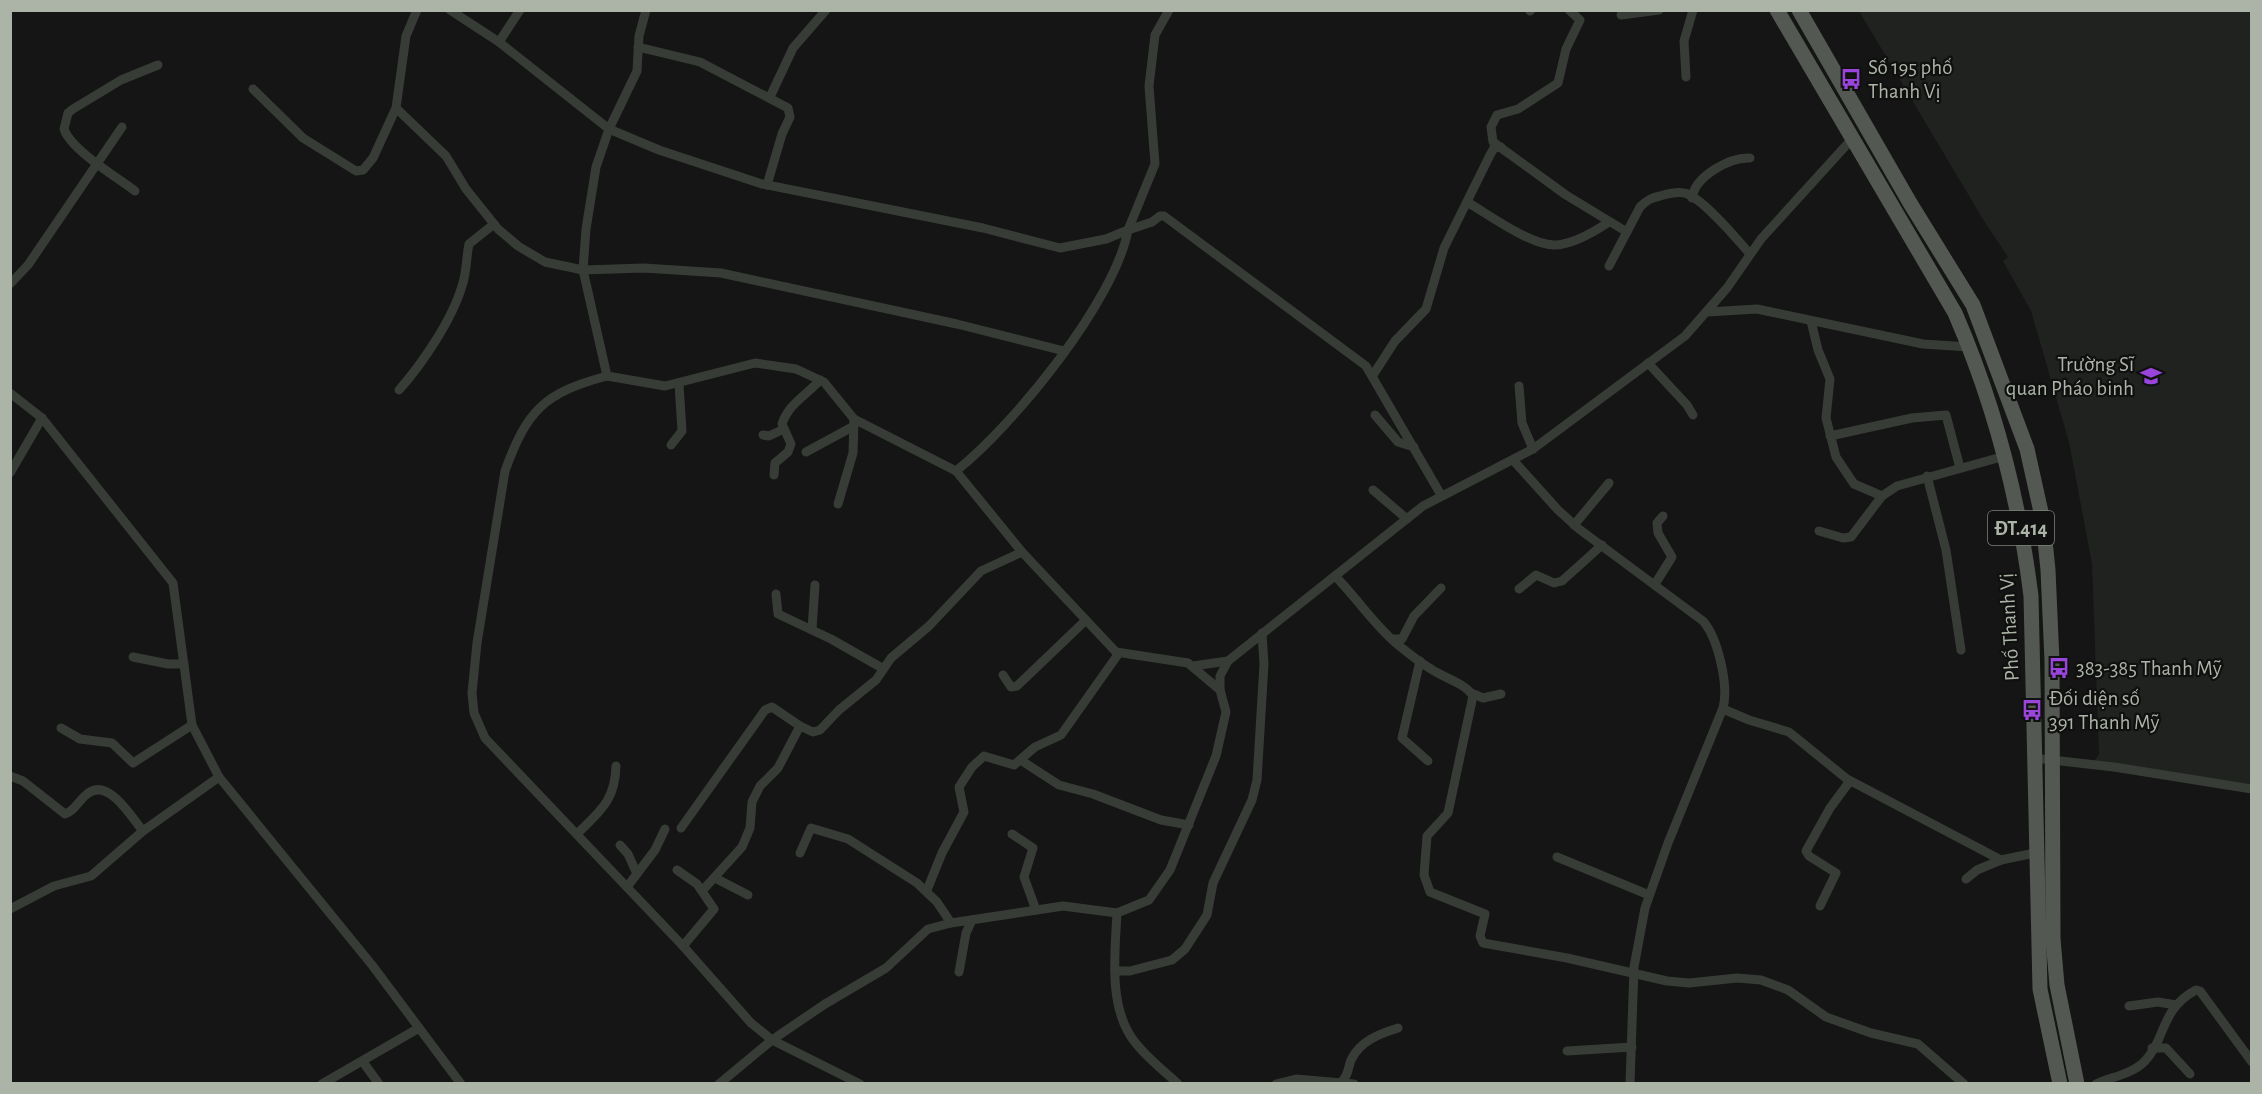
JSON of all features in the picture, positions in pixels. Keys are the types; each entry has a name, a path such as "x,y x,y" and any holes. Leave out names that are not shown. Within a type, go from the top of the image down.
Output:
{"main road":[{"name":"Phố Thanh Vị","path":"1777,10 1851,140 1955,312 1969,346 2005,456 2024,542 2031,596 2040,989 2060,1083"},
{"name":"Phố Thanh Vị","path":"1799,10 1910,203 1973,305 2027,449 2043,522 2048,570 2053,939 2057,985 2077,1083"}],"street":[{"path":"253,89 303,138 357,171 370,163 396,108 406,36 417,10"},
{"path":"450,10 499,42 609,129 659,150 767,185 972,226 1060,248 1106,239 1164,216 1347,352 1372,375 1441,495"},
{"path":"499,42 520,10"},
{"path":"607,376 583,270 596,167 609,129 637,71 638,47 646,10"},
{"path":"770,97 796,43 826,10"},
{"path":"956,471 1012,418 1064,351 1113,274 1155,164 1149,86 1155,35 1169,10"},
{"path":"1569,10 1580,20"},
{"path":"1586,10 1566,49 1558,83 1518,109 1497,115 1492,121 1490,134 1493,142 1627,232"},
{"path":"1621,15 1659,10"},
{"path":"1686,77 1684,41 1693,10"},
{"path":"638,47 700,62 787,107 790,115 767,185"},
{"path":"135,190 97,162 65,133 68,113 121,80 158,65"},
{"path":"396,108 446,156 490,227 545,262 583,270 644,268 721,273 957,324 1064,351"},
{"path":"10,284 28,265 122,127"},
{"path":"719,1083 772,1040 848,989 886,968 922,933 951,923 1071,905 1117,913 1140,905 1158,890 1170,870 1216,756 1226,718 1220,690 1220,676 1228,661 1407,519 1441,495 1533,448 1685,336 1707,312 1750,254 1851,140"},
{"path":"1372,375 1395,341 1426,309 1444,248 1490,155 1494,148 1501,147"},
{"path":"1692,198 1694,189 1724,164 1737,157 1750,158"},
{"path":"1609,266 1647,199 1685,193 1725,225 1750,254"},
{"path":"1467,202 1533,239 1554,245 1586,235 1609,222"},
{"path":"399,390 424,360 458,297 464,279 469,244 490,227"},
{"path":"1707,312 1757,309 1933,345 1969,346"},
{"path":"1811,321 1818,350 1830,379 1826,418 1836,457 1854,484 1882,496"},
{"path":"860,1083 772,1040 736,1007 683,946 485,738 474,713 472,693 477,643 505,471 514,447 539,406 572,385 607,376 665,386 755,363 796,369 820,380 854,422 956,471 1022,552 1119,653 1182,662 1193,666 1220,690"},
{"path":"1648,363 1687,405 1693,415"},
{"path":"774,475 775,463 788,452 791,444 782,424 791,405 820,380"},
{"path":"671,445 682,431 679,384"},
{"path":"1519,386 1522,423 1533,448"},
{"path":"10,393 42,418 173,583 192,725 219,777 372,965 461,1083"},
{"path":"1375,415 1398,442 1414,447"},
{"path":"1830,436 1912,417 1946,415 1960,468"},
{"path":"10,473 42,418"},
{"path":"806,453 854,422"},
{"path":"838,504 853,453 854,422"},
{"path":"764,435 770,436 784,429"},
{"path":"1819,531 1843,538 1851,537 1882,496 1897,486 2005,456"},
{"path":"1514,459 1574,525 1655,584 1709,628 1725,689 1723,709 1649,895 1638,934 1634,974 1630,1083"},
{"path":"1927,476 1946,550 1961,650"},
{"path":"1574,525 1609,483"},
{"path":"1373,490 1407,519"},
{"path":"1655,584 1672,557 1658,533 1657,523 1663,516"},
{"path":"1519,589 1536,575 1554,584 1562,582 1602,545"},
{"path":"681,828 765,710 770,706 800,726 813,732 820,730 838,710 876,680 882,668 929,626 981,571 1022,552"},
{"path":"1335,576 1392,639 1420,661 1483,698 1501,694"},
{"path":"812,629 815,585"},
{"path":"1392,639 1401,639 1414,616 1441,588"},
{"path":"776,594 778,614 812,629 882,668"},
{"path":"1003,675 1011,687 1017,686 1086,620"},
{"path":"1115,971 1130,971 1172,960 1185,949 1207,915 1213,883 1252,800 1257,780 1264,676 1262,633"},
{"path":"927,890 942,853 964,812 959,787 966,775 984,756 1011,765 1022,761 1035,747 1055,740 1061,735 1119,653"},
{"path":"133,657 168,664 184,664"},
{"path":"1193,666 1228,661"},
{"path":"1420,661 1402,738 1428,761"},
{"path":"1471,693 1472,704 1448,813 1427,836 1425,885 1430,892 1440,898 1485,915 1480,939 1488,946 1550,954 1634,974 1689,983 1749,978 1778,986 1826,1017 1871,1034 1918,1044 1953,1077 1964,1083"},
{"path":"1723,709 1794,735 1850,781 2001,860"},
{"path":"61,728 80,739 112,743 133,763 192,725"},
{"path":"702,891 742,847 750,828 752,802 760,786 778,768 800,726"},
{"path":"2034,758 2252,789"},
{"path":"1022,761 1059,785 1093,794 1161,820 1189,825"},
{"path":"577,834 609,799 615,786 616,766"},
{"path":"10,776 23,781 65,814 72,810 87,793 98,788 104,790 112,795 143,831"},
{"path":"10,909 54,886 90,876 143,831 219,777"},
{"path":"1820,906 1836,873 1809,856 1806,851 1830,808 1850,781"},
{"path":"800,853 809,831 817,828 862,847 927,890 951,923"},
{"path":"627,887 638,874 665,829"},
{"path":"1012,834 1033,848 1024,877 1036,910"},
{"path":"620,845 628,854 638,874"},
{"path":"1966,879 1977,870 2001,860 2036,853"},
{"path":"1557,857 1649,895"},
{"path":"677,870 690,877 714,909 713,913 683,946"},
{"path":"715,878 748,895"},
{"path":"1117,913 1115,971 1120,1006 1134,1041 1178,1083"},
{"path":"959,972 966,933 972,920"},
{"path":"2096,1083 2144,1062 2176,1005 2196,990 2200,992 2252,1062"},
{"path":"2129,1006 2158,1002 2176,1005"},
{"path":"322,1083 363,1062 419,1028"},
{"path":"1341,1082 1345,1079 1357,1051 1364,1044 1398,1028"},
{"path":"1567,1051 1632,1047"},
{"path":"2152,1048 2166,1048 2190,1074"},
{"path":"363,1062 379,1083"},
{"path":"1276,1083 1296,1079 1354,1083"}],"shaded area":[{"name":"Trường Sĩ quan Pháo binh","path":"1859,11 2251,11 2251,784 2094,762 2099,754 2092,564 2069,442 2031,311 2003,261 2008,257 1984,221"}],"place":[{"name":"Số 195 phố Thanh Vị","path":"1851,79"},
{"name":"Trường Sĩ quan Pháo binh","path":"2151,376"},
{"name":"383-385 Thanh Mỹ","path":"2059,668"},
{"name":"Đối diện số 391 Thanh Mỹ","path":"2032,710"}]}
